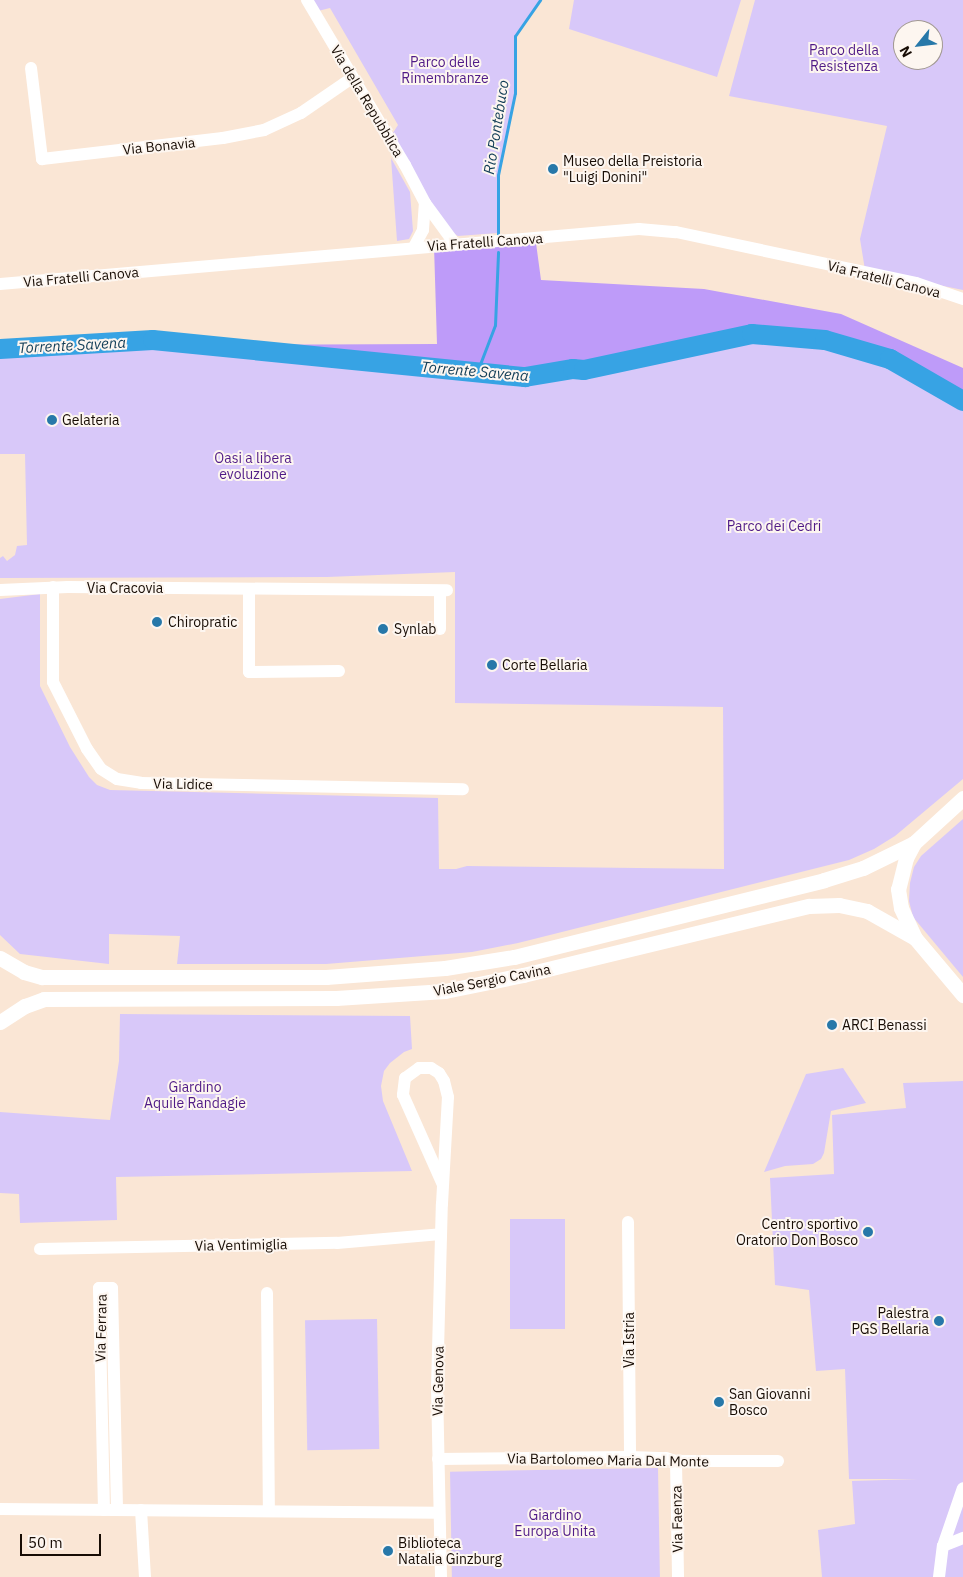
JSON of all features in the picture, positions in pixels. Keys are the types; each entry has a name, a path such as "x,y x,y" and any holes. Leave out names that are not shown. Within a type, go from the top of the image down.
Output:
{"main road":[{"path":"963,798 914,843 906,858 898,889 901,908 915,938 963,995"},
{"name":"Viale Sergio Cavina","path":"0,958 24,972 42,977 326,977 445,968 514,957 824,880 878,862 914,843"},
{"name":"Viale Sergio Cavina","path":"0,1022 25,1006 44,999 336,998 445,991 523,976 809,906 839,905 867,911 915,938"}],"street":[{"name":"Via della Repubblica","path":"307,0 429,208 455,244"},
{"name":"Via Bonavia","path":"31,68 42,158 223,138 264,130 301,113 352,78"},
{"name":"Via della Repubblica","path":"429,208 436,232 434,246"},
{"path":"414,247 423,230 429,208"},
{"name":"Via Fratelli Canova","path":"0,284 639,229 667,231 916,283 963,299"},
{"name":"Via Cracovia","path":"0,590 53,587 443,590 440,629"},
{"name":"Via Lidice","path":"53,587 53,682 87,749 101,769 116,779 140,783 463,789"},
{"path":"249,589 249,672 339,671"},
{"name":"Via Genova","path":"441,1577 437,1389 441,1234 448,1093 438,1073 431,1068 419,1068 405,1078 403,1095 443,1184"},
{"name":"Via Istria","path":"628,1222 630,1457"},
{"name":"Via Ventimiglia","path":"40,1249 337,1243 441,1234"},
{"name":"Via Ferrara","path":"99,1288 112,1288 110,1510 99,1288"},
{"path":"267,1293 269,1511"},
{"name":"Via Bartolomeo Maria Dal Monte","path":"438,1459 630,1457 666,1458 676,1461 778,1461"},
{"name":"Via Faenza","path":"676,1461 678,1577"},
{"path":"939,1577 943,1546 963,1488"},
{"path":"0,1509 439,1513"},
{"path":"142,1510 145,1577"},
{"path":"943,1546 963,1538"}],"green space":[{"name":"Parco delle Rimembranze","path":"307,0 540,0 515,36 515,93 498,175 498,233 458,236 440,225 389,139 398,125 330,8 314,12"},
{"path":"574,0 741,0 717,77 569,29"},
{"name":"Parco della Resistenza","path":"755,0 963,0 963,290 865,270 860,239 887,126 729,96"},
{"path":"391,158 410,192 413,231 409,239 397,241"},
{"name":"Parco dei Cedri","path":"752,334 840,344 940,387 963,407 963,779 895,836 874,849 849,860 518,943 472,952 326,964 177,964 180,936 109,934 109,964 20,954 0,935 0,599 40,594 40,686 70,747 89,777 97,785 110,790 438,798 439,869 456,869 467,866 724,869 723,707 455,703 455,572 327,577 0,578 0,558 3,556 7,561 15,555 17,546 27,545 25,454 0,454 0,340 146,342 525,377"},
{"path":"963,819 963,977 913,917 909,901 910,883 914,867 921,856"},
{"name":"Giardino Aquile Randagie","path":"120,1014 410,1016 412,1049 404,1052 390,1063 384,1071 381,1086 383,1101 412,1171 116,1177 117,1220 20,1223 19,1194 0,1193 0,1112 110,1120 119,1061"},
{"path":"843,1068 866,1103 831,1111 824,1153 821,1159 813,1164 785,1166 764,1172 806,1074"},
{"name":"Centro sportivo Oratorio Don Bosco","path":"963,1081 963,1577 822,1577 818,1530 855,1524 852,1481 918,1479 849,1479 845,1369 816,1371 809,1290 775,1285 770,1178 834,1174 832,1115 906,1108 903,1083"},
{"path":"510,1219 565,1219 565,1329 510,1329"},
{"path":"377,1319 379,1449 307,1450 305,1320"},
{"name":"Giardino Europa Unita","path":"658,1468 660,1577 452,1577 450,1472"}],"shaded area":[{"path":"536,243 541,280 704,289 841,314 963,368 963,407 940,387 890,359 825,340 752,334 647,357 525,377 198,345 437,344 434,246"}],"waterway":[{"name":"Rio Pontebuco","path":"498,236 498,175 515,93 515,36 540,0"},
{"name":"Rio Pontebuco","path":"477,372 495,325 498,252"},
{"name":"Torrente Savena","path":"0,349 153,340 525,377 573,369 584,370 752,334 825,340 890,359 963,401"}],"place":[{"name":"Museo della Preistoria \"Luigi Donini\"","path":"553,169"},
{"name":"Gelateria","path":"52,420"},
{"name":"Chiropratic","path":"157,622"},
{"name":"Synlab","path":"383,629"},
{"name":"Corte Bellaria","path":"492,665"},
{"name":"ARCI Benassi","path":"832,1025"},
{"name":"Centro sportivo Oratorio Don Bosco","path":"868,1232"},
{"name":"Palestra PGS Bellaria","path":"939,1321"},
{"name":"San Giovanni Bosco","path":"719,1402"},
{"name":"Biblioteca Natalia Ginzburg","path":"388,1551"}],"park label":[{"name":"Oasi a libera evoluzione","path":"253,466"}]}
